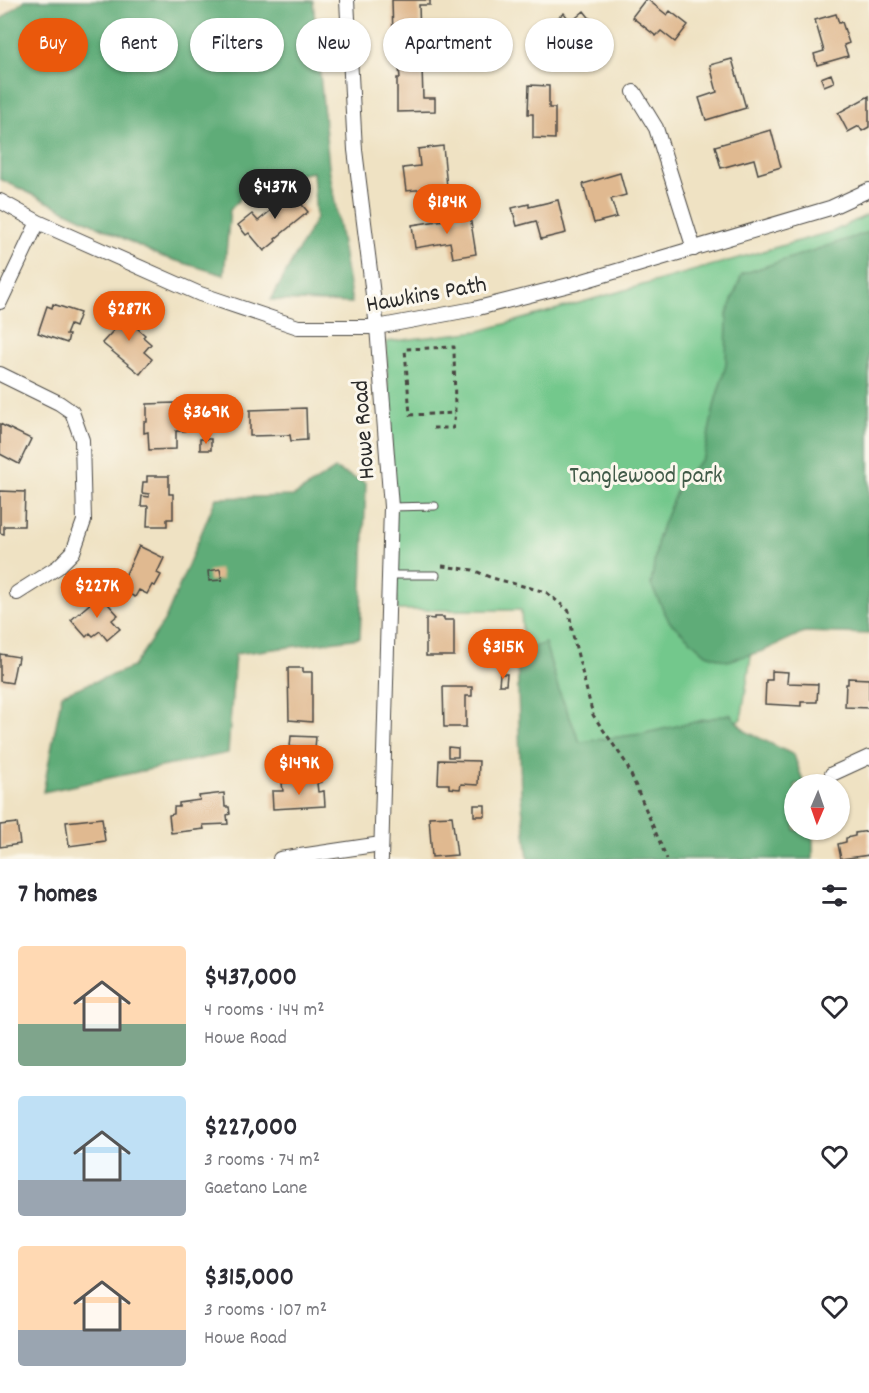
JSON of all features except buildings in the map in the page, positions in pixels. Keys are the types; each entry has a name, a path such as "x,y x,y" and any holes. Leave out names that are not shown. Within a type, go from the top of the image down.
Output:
{"street":[{"name":"Howe Road","path":"347,0 355,150 377,327 391,507 381,859"},
{"path":"634,92 656,128 694,249"},
{"name":"Hawkins Path","path":"0,201 38,222 200,294 298,327 377,327 474,309 573,284 830,208 869,190"},
{"path":"0,302 38,222"},
{"path":"0,374 59,403 72,412 82,440 84,521 73,552 58,567 17,593"},
{"path":"832,774 869,757"},
{"path":"280,859 381,844"}],"lane":[{"path":"391,507 435,506"},
{"path":"389,575 436,575"}],"path":[{"path":"433,428 453,428 455,413 454,347 405,349 410,415 455,413"},
{"path":"436,566 473,570 492,578 546,592 569,611 593,715 626,763 667,859"}],"green space":[{"path":"25,0 313,1 315,18 296,18 296,72 320,72 329,167 352,303 271,300 316,218 313,172 253,184 230,210 224,275 160,256 0,179 0,20"},
{"name":"Tanglewood park","path":"869,214 869,622 757,619 741,720 530,775 521,610 397,610 386,342 480,331 834,231"},
{"path":"869,232 869,634 804,632 763,651 727,661 706,654 669,621 651,585 658,537 680,482 704,457 715,402 726,365 727,314 742,274"},
{"path":"335,469 366,483 360,638 235,654 228,753 43,792 62,694 133,667 165,620 216,498 294,496"},
{"path":"545,643 559,691 580,742 641,734 730,714 745,731 794,755 801,774 784,774 784,840 813,840 813,859 528,859 521,796 517,653"}]}
